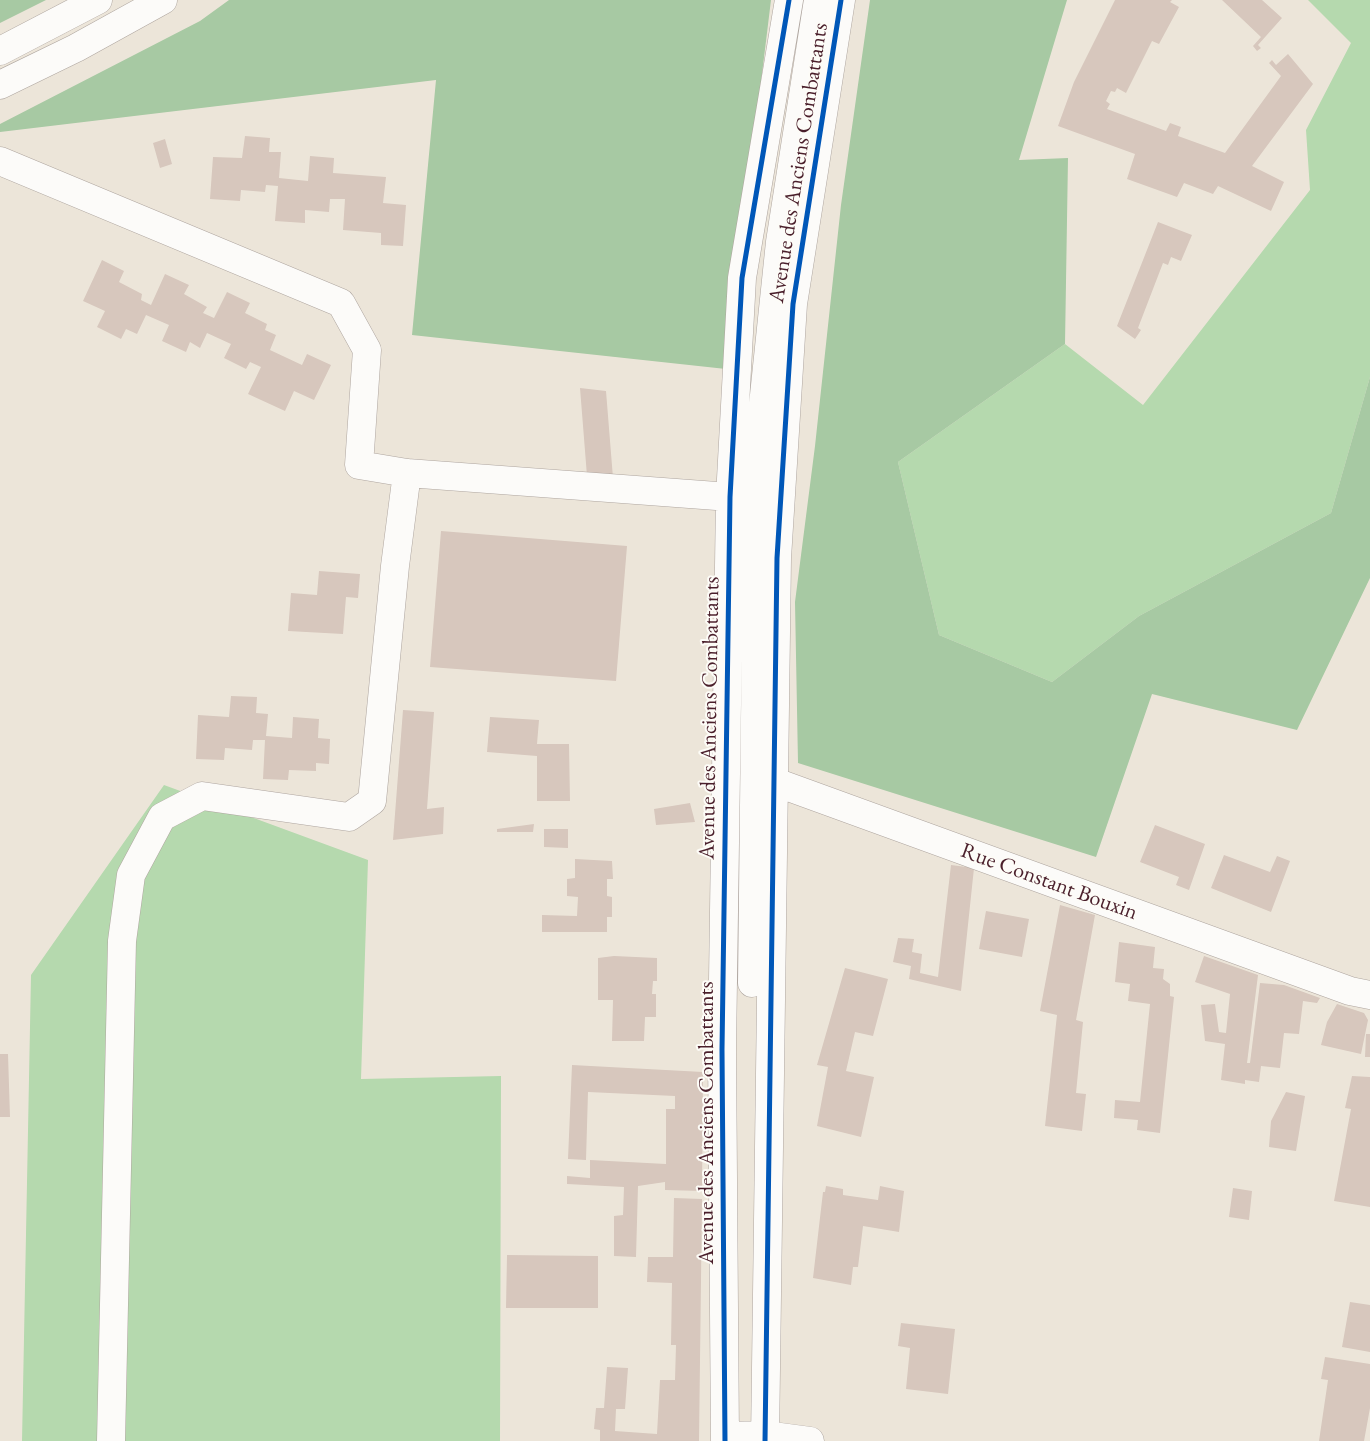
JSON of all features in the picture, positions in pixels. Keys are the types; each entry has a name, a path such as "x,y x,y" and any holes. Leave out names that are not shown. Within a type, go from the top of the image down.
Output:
{"street":[{"path":"0,51 98,0"},
{"path":"0,85 76,48 164,0"},
{"name":"Avenue des Anciens Combattants","path":"725,1438 722,1049 730,497 742,278 789,0"},
{"path":"765,1438 766,1368 750,1350 764,780 758,453 780,242 818,0"},
{"name":"Avenue des Anciens Combattants","path":"764,780 793,304 841,0"},
{"path":"0,161 341,303 367,350 359,465 407,473 730,497"},
{"path":"111,1441 123,932 131,875 162,817 202,796 350,817 372,801 395,566 407,473"},
{"name":"Rue Constant Bouxin","path":"726,779 764,780 1350,991 1370,995"},
{"path":"725,1438 810,1441"}],"green space":[{"path":"0,0 46,0 0,23"},
{"path":"229,0 771,0 726,369 412,335 436,80 0,132 0,124 200,21"},
{"path":"870,0 1067,0 1019,160 1068,158 1065,344 898,462 939,635 1052,682 1139,616 1331,513 1370,377 1370,578 1297,730 1152,694 1096,857 798,763 795,602 815,446 841,205"},
{"path":"1308,0 1370,0 1370,377 1331,513 1139,616 1052,682 939,635 898,462 1065,344 1143,405 1310,190 1306,130 1351,43"},
{"path":"164,785 368,860 361,1079 501,1076 500,1441 22,1441 31,975"}],"building":[{"path":"1115,0 1172,0 1170,2 1179,7 1159,44 1152,41 1126,93 1117,88 1115,92 1111,91 1106,101 1110,104 1107,109 1166,131 1170,123 1181,127 1178,136 1225,153 1281,76 1269,63 1272,60 1276,65 1288,54 1313,84 1252,166 1284,182 1271,211 1218,186 1213,194 1184,183 1177,197 1127,179 1135,154 1058,126 1074,82"},
{"path":"1222,0 1262,0 1282,18 1258,45 1261,48 1257,51 1253,46 1261,37"},
{"path":"245,136 270,138 269,152 281,152 279,178 308,181 310,156 334,158 333,173 386,177 383,203 406,205 403,246 381,245 381,233 343,230 345,199 330,199 329,212 305,210 305,223 275,221 278,186 266,185 265,192 241,190 240,201 210,199 213,157 242,158"},
{"path":"165,139 172,164 160,168 153,143"},
{"path":"1158,222 1192,235 1181,261 1171,257 1168,265 1163,263 1138,328 1141,330 1135,339 1117,326"},
{"path":"102,260 124,271 119,282 142,294 141,300 151,305 165,274 189,285 184,294 207,307 203,313 214,318 227,292 250,303 245,313 267,324 265,330 276,335 270,350 302,365 307,354 331,365 314,400 294,391 285,411 248,394 261,367 250,362 246,369 224,358 231,344 207,333 200,348 190,342 186,352 162,341 169,325 146,315 137,334 126,329 121,339 97,327 105,311 83,301"},
{"path":"580,388 606,391 613,478 587,476"},
{"path":"441,531 627,546 616,681 430,667"},
{"path":"319,571 360,574 358,598 346,597 343,634 288,631 291,593 317,595"},
{"path":"231,696 257,697 256,713 268,714 266,736 292,738 293,717 319,719 318,738 330,739 329,764 316,763 316,771 289,770 288,780 263,779 265,740 253,740 252,750 225,748 224,760 196,759 198,715 229,717"},
{"path":"403,710 434,712 427,809 444,807 443,834 393,840"},
{"path":"490,717 539,720 537,744 569,744 570,801 537,801 537,756 487,752"},
{"path":"690,803 695,822 656,825 654,809"},
{"path":"534,824 533,832 497,832 497,829"},
{"path":"1155,825 1205,844 1189,890 1176,885 1179,877 1140,862"},
{"path":"544,829 568,829 568,848 544,847"},
{"path":"1224,855 1270,872 1277,856 1290,861 1271,912 1211,888"},
{"path":"575,859 612,861 613,879 607,879 607,896 612,897 612,917 607,917 607,932 542,932 542,915 577,916 578,897 567,896 567,879 575,878"},
{"path":"951,865 974,868 961,991 909,979 911,966 893,962 898,938 914,939 912,952 922,954 920,973 938,977"},
{"path":"1060,905 1095,915 1076,1020 1083,1022 1076,1093 1086,1094 1082,1131 1045,1126 1057,1015 1040,1011"},
{"path":"986,911 1029,919 1022,957 979,949"},
{"path":"1119,942 1155,947 1153,968 1164,969 1163,979 1170,984 1170,996 1174,997 1160,1133 1137,1130 1138,1120 1114,1118 1115,1100 1140,1102 1150,1004 1128,1001 1130,984 1115,982"},
{"path":"614,956 657,958 657,981 653,981 652,994 656,994 656,1017 645,1017 644,1041 612,1041 613,1000 598,1000 598,958"},
{"path":"1204,956 1258,975 1247,1063 1250,1063 1260,983 1284,985 1320,998 1317,1003 1303,1001 1299,1034 1284,1033 1280,1068 1261,1066 1259,1082 1245,1080 1245,1084 1221,1080 1225,1044 1205,1041 1201,1005 1215,1004 1219,1032 1226,1033 1230,994 1195,982"},
{"path":"845,968 888,979 873,1036 855,1032 846,1071 874,1077 861,1137 817,1126 828,1067 817,1065"},
{"path":"1337,1004 1364,1013 1368,1020 1361,1054 1321,1045 1327,1022"},
{"path":"1366,1034 1370,1034 1370,1057 1365,1057"},
{"path":"0,1054 8,1054 10,1117 0,1117"},
{"path":"572,1065 703,1072 702,1191 665,1190 665,1182 638,1186 636,1257 614,1256 614,1216 623,1215 624,1187 567,1184 567,1176 590,1178 590,1160 666,1164 666,1109 675,1109 675,1096 588,1092 586,1160 568,1159"},
{"path":"1352,1076 1370,1077 1370,1207 1334,1201 1351,1109 1345,1108"},
{"path":"1286,1092 1305,1096 1296,1151 1269,1147 1271,1121"},
{"path":"826,1186 843,1189 843,1195 878,1200 880,1186 904,1191 899,1232 863,1226 858,1267 853,1267 851,1285 813,1278 823,1192 825,1192"},
{"path":"1233,1188 1252,1191 1249,1220 1229,1217"},
{"path":"674,1198 702,1199 699,1441 600,1441 600,1430 594,1429 596,1408 604,1408 607,1367 628,1368 625,1409 616,1409 615,1431 657,1434 660,1380 675,1380 676,1345 671,1345 672,1283 647,1282 648,1257 673,1257"},
{"path":"507,1255 598,1256 598,1308 506,1308"},
{"path":"1350,1302 1370,1305 1370,1352 1342,1347"},
{"path":"901,1323 955,1329 948,1394 906,1389 910,1348 898,1346"},
{"path":"1325,1357 1370,1364 1370,1408 1364,1441 1319,1441 1328,1380 1321,1379"}],"cycle path":[{"path":"725,1441 722,1049 730,497 742,278 789,0"},
{"path":"765,1441 777,558 793,304 841,0"}]}
